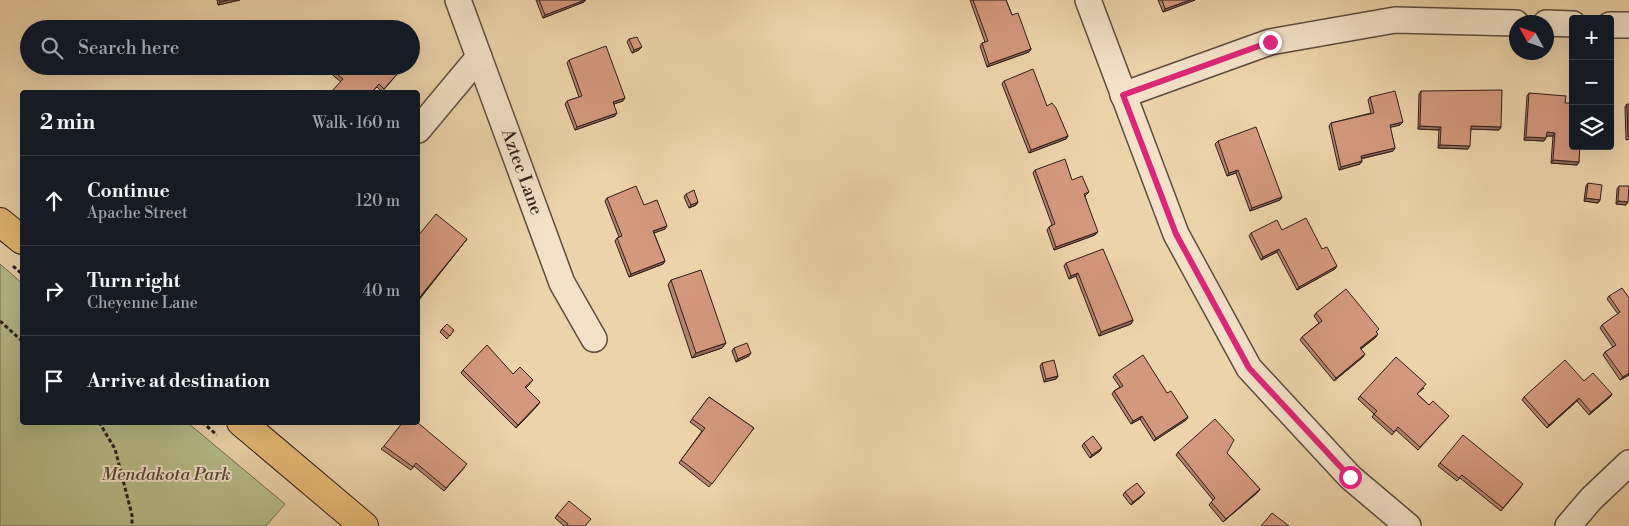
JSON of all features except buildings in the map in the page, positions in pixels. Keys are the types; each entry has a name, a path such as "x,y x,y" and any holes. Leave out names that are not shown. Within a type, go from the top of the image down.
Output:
{"main road":[{"path":"0,222 20,238"},
{"path":"245,425 364,526"}],"street":[{"name":"Aztec Lane","path":"458,0 562,283 594,339"},
{"path":"1088,0 1176,234 1249,368 1350,477 1408,526"},
{"path":"1123,95 1270,42 1395,20 1509,23"},
{"path":"1554,23 1569,24"},
{"path":"1614,24 1629,25"},
{"path":"420,128 479,57"},
{"path":"1568,526 1591,499 1629,463"}],"path":[{"path":"0,321 20,339"},
{"path":"101,425 115,449 132,515 132,526"}],"green space":[{"name":"Mendakota Park","path":"0,264 20,281 20,425 190,425 285,504 266,526 0,526"}],"route":[{"path":"1270,42 1123,95 1176,234 1249,368 1350,477"}]}
